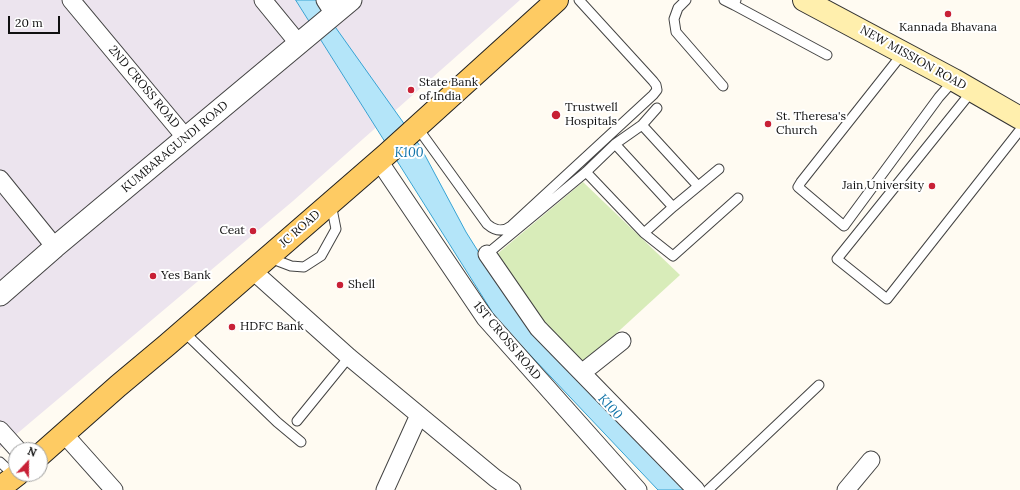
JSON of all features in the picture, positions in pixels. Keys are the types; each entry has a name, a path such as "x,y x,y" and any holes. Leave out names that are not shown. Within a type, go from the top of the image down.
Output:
{"main road":[{"name":"JC ROAD","path":"48,448 331,203 557,0"},
{"name":"NEW MISSION ROAD","path":"804,0 954,80 1020,118"},
{"path":"832,0 1020,102"}],"street":[{"name":"2ND CROSS ROAD","path":"71,0 186,138"},
{"path":"264,0 306,38"},
{"name":"KUMBARAGUNDI ROAD","path":"0,295 55,247 306,38 330,11 351,0"},
{"name":"1ST CROSS ROAD","path":"383,157 485,318 638,490"},
{"path":"0,179 55,247"},
{"path":"487,254 538,328 583,372 696,490"},
{"path":"261,264 348,356 419,415 491,484 512,490"},
{"path":"583,372 622,341"},
{"path":"385,490 419,415"},
{"path":"0,430 11,442"},
{"path":"64,434 114,490"},
{"path":"846,490 871,460"}],"lane":[{"path":"415,128 487,224 493,229 500,230 507,229 511,226 653,96 657,90 653,81 579,0"},
{"path":"686,0 678,8 674,19 676,32 724,86"},
{"path":"724,0 735,2 827,55"},
{"path":"903,53 800,182 798,187 844,226 939,97 954,80"},
{"path":"972,91 837,259 887,299 1020,130"},
{"path":"487,254 586,172 615,144 642,125 657,108"},
{"path":"642,125 698,186"},
{"path":"615,144 673,206"},
{"path":"644,233 673,206 719,169"},
{"path":"586,172 644,233 673,256 738,198"},
{"path":"261,264 304,267 321,256 336,230 331,203"},
{"path":"184,331 277,422 301,442"},
{"path":"297,421 348,356"},
{"path":"708,490 819,385"}],"shaded area":[{"path":"0,0 520,0 293,201 0,448"}],"green space":[{"path":"583,182 680,275 584,363 542,323 496,255"}],"water":[{"name":"K100","path":"296,0 316,0 420,146 466,232 486,264 687,490 658,490 498,321"}],"place":[{"name":"Kannada Bhavana","path":"948,14"},
{"name":"State Bank of India","path":"411,90"},
{"name":"Trustwell Hospitals","path":"556,115"},
{"name":"St. Theresa's Church","path":"768,124"},
{"name":"Jain University","path":"932,186"},
{"name":"Ceat","path":"253,231"},
{"name":"Yes Bank","path":"153,276"},
{"name":"Shell","path":"340,285"},
{"name":"HDFC Bank","path":"232,327"}]}
